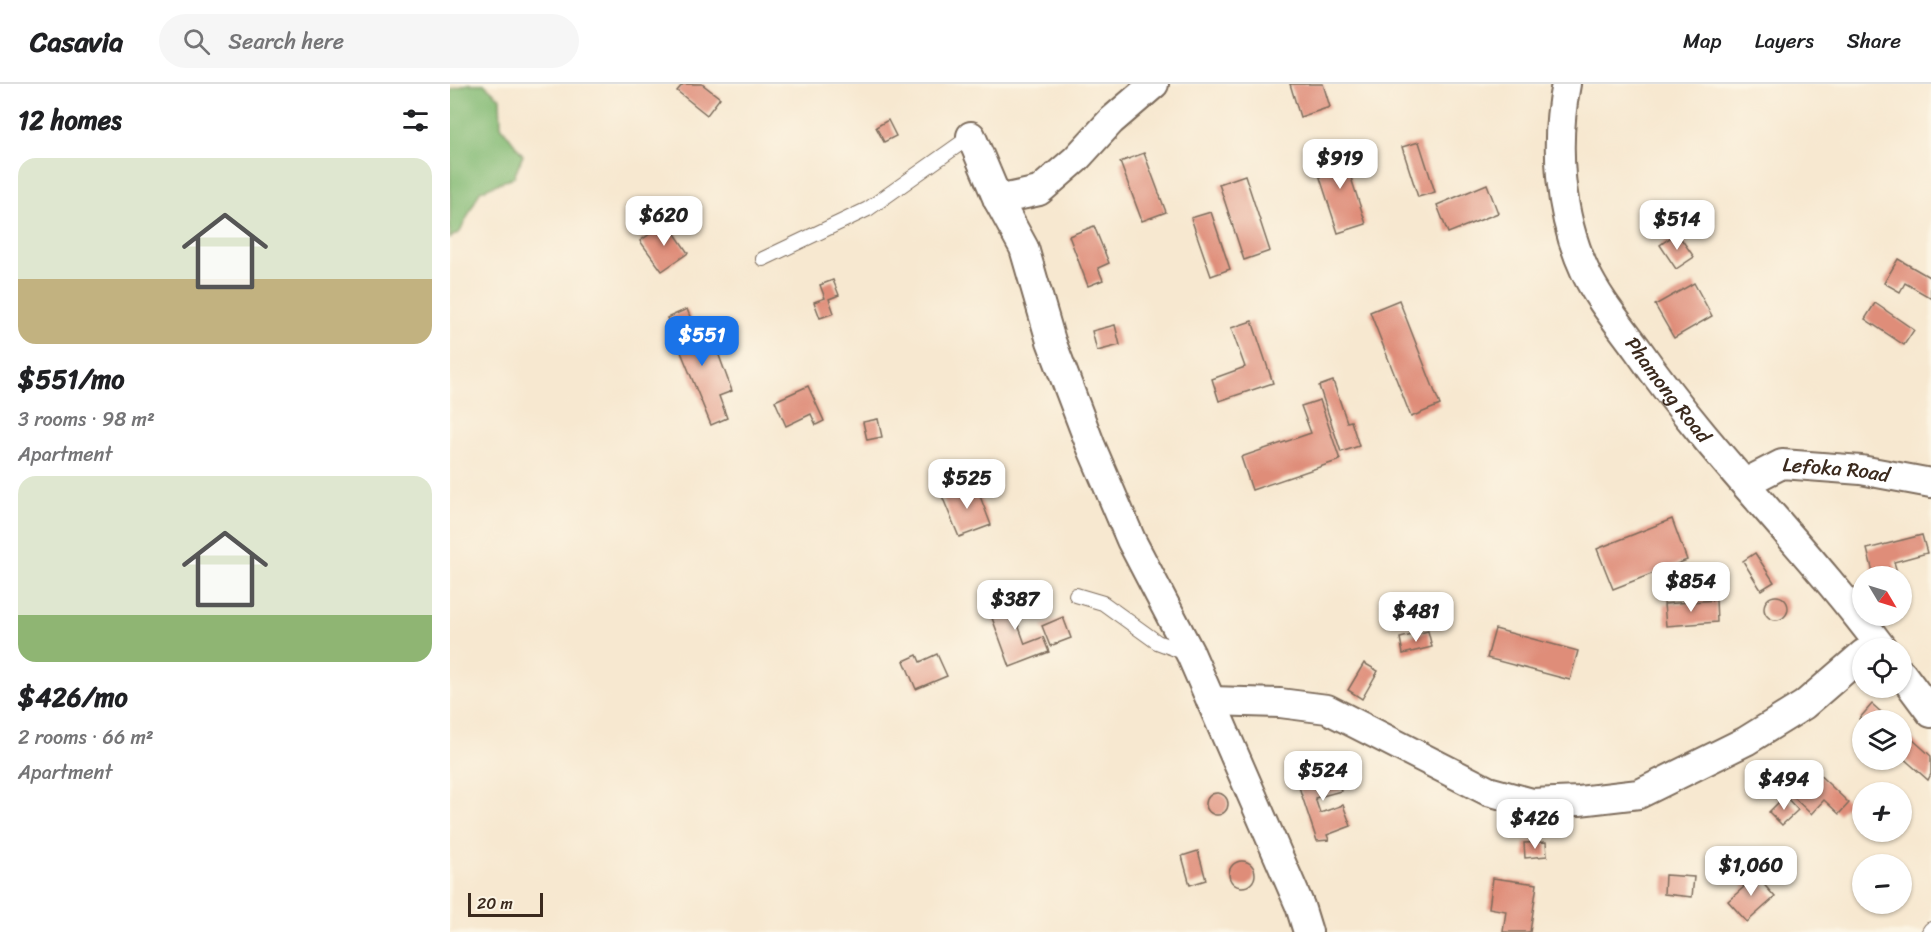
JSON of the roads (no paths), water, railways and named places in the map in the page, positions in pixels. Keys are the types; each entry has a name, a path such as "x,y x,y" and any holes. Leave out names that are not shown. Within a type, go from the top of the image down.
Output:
{"street":[{"path":"998,200 1039,190 1076,159 1111,121 1154,84"},
{"name":"Phamong Road","path":"1566,84 1560,112 1563,191 1570,230 1586,271 1603,301 1670,395 1792,536 1866,638"},
{"path":"971,136 998,200 1024,249 1051,341 1090,444 1131,540 1191,655 1300,906 1308,932"},
{"name":"Lefoka Road","path":"1745,483 1782,464 1861,470 1931,483"},
{"path":"1211,701 1280,703 1327,709 1488,791 1532,804 1639,794 1746,741 1804,705 1852,665"},
{"path":"1912,687 1931,713"}],"lane":[{"path":"763,259 868,209 971,136"},
{"path":"1076,595 1103,603 1157,642 1191,655"}]}
